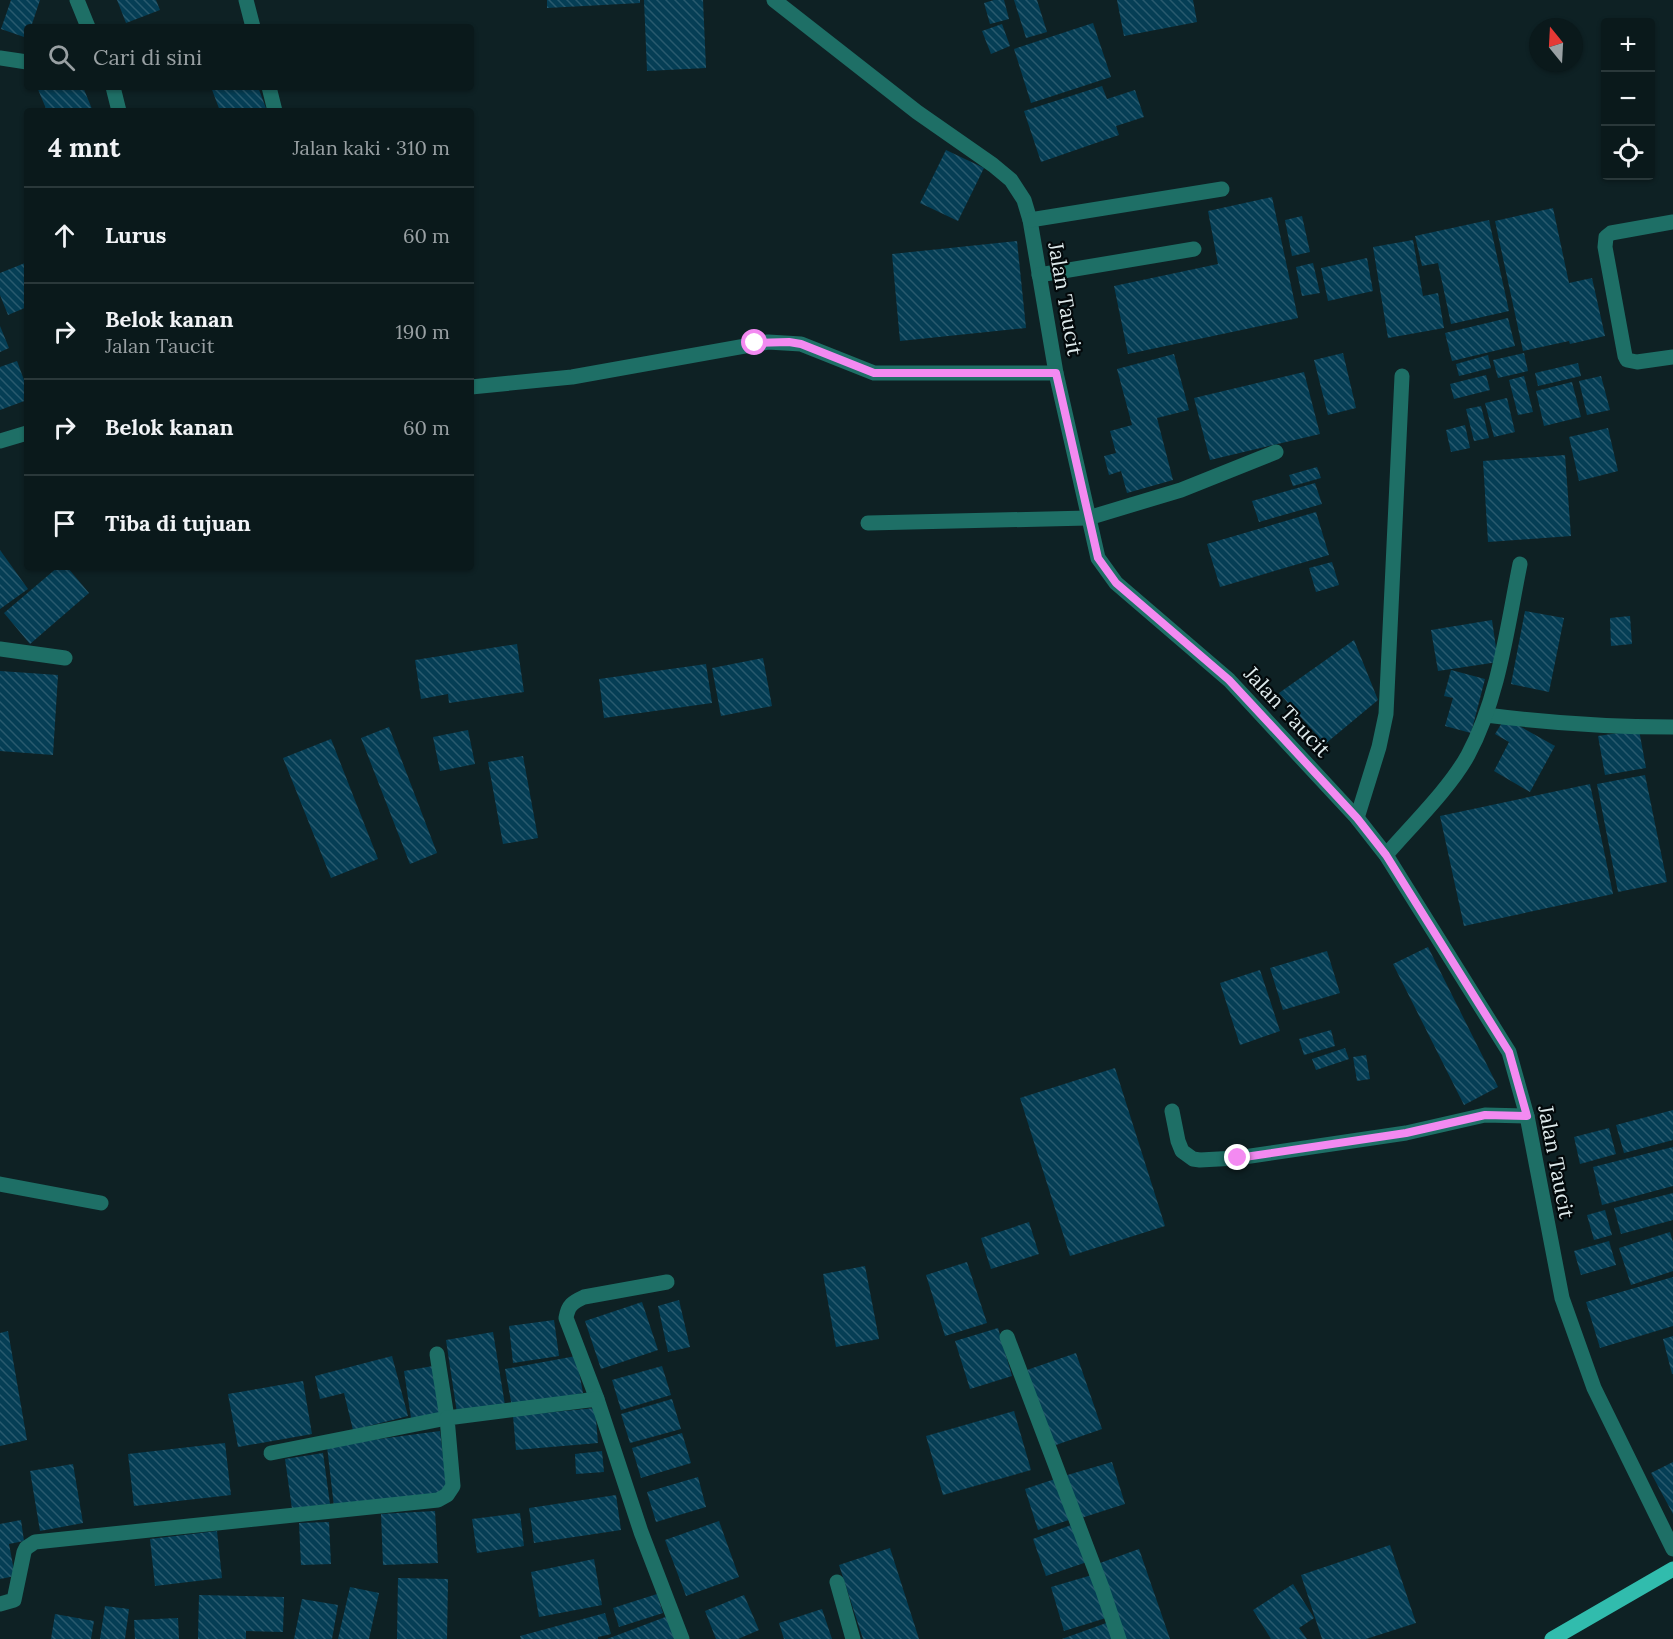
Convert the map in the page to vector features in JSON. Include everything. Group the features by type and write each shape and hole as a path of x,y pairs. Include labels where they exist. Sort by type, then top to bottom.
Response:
{"main road":[{"path":"1552,1639 1673,1569"}],"street":[{"path":"77,0 87,24"},
{"path":"246,0 252,24"},
{"name":"Jalan Taucit","path":"774,0 882,86 993,165 1011,180 1024,200 1030,220 1056,373 1098,558 1116,583 1229,680 1357,818 1386,855 1509,1052 1527,1116 1562,1298 1594,1388 1673,1549"},
{"path":"0,58 24,62"},
{"path":"114,90 118,108"},
{"path":"269,90 274,108"},
{"path":"1030,220 1222,189"},
{"path":"1673,222 1611,233 1606,237 1605,247 1627,360 1637,362 1673,357"},
{"path":"1039,275 1194,249"},
{"path":"474,387 572,376 768,342 801,344 874,373 1056,373"},
{"path":"1357,818 1379,747 1386,714 1402,376"},
{"path":"0,441 24,434"},
{"path":"868,523 1088,518 1182,490 1276,452"},
{"path":"1386,855 1456,772 1467,756 1486,715 1520,564"},
{"path":"0,649 65,658"},
{"path":"1486,715 1613,727 1673,727"},
{"path":"1172,1111 1182,1151 1193,1159 1200,1160 1238,1158 1406,1133 1485,1115 1527,1116"},
{"path":"0,1184 101,1203"},
{"path":"667,1282 584,1297 573,1301 566,1317 597,1399 641,1532 682,1639"},
{"path":"1007,1336 1119,1639"},
{"path":"0,1604 14,1600 24,1552 35,1542 438,1500 447,1495 453,1486 447,1418 437,1354"},
{"path":"271,1453 447,1418 597,1399"},
{"path":"837,1582 853,1639"}],"building":[{"path":"11,0 40,0 32,24 24,24 24,37 1,29"},
{"path":"117,0 156,0 160,10 126,23"},
{"path":"547,0 640,0 640,3 547,8"},
{"path":"644,0 703,0 706,68 647,71"},
{"path":"1004,0 1009,19 990,24 984,3"},
{"path":"1014,0 1037,0 1047,32 1026,38"},
{"path":"1117,0 1193,0 1197,22 1124,36"},
{"path":"1093,23 1111,77 1031,103 1014,49"},
{"path":"1002,24 1010,46 991,54 982,31"},
{"path":"1102,86 1107,99 1135,90 1144,117 1116,126 1119,135 1041,162 1024,111"},
{"path":"38,90 84,90 92,108 46,108"},
{"path":"212,90 259,90 266,108 219,108"},
{"path":"946,150 984,168 958,221 920,203"},
{"path":"1272,197 1298,318 1128,354 1114,286 1218,264 1208,211"},
{"path":"1553,208 1569,283 1592,278 1605,336 1523,351 1495,221"},
{"path":"1302,216 1310,252 1292,256 1285,220"},
{"path":"1489,220 1509,311 1451,324 1438,263 1422,266 1415,236"},
{"path":"1413,240 1423,296 1438,293 1444,328 1388,338 1373,247"},
{"path":"1017,241 1026,328 900,341 892,254"},
{"path":"1367,258 1373,291 1328,301 1321,268"},
{"path":"24,263 24,308 8,315 0,295 0,273"},
{"path":"1313,263 1320,293 1302,296 1296,267"},
{"path":"1508,318 1515,346 1452,361 1445,333"},
{"path":"0,326 9,348 0,352"},
{"path":"1343,353 1356,408 1328,415 1314,360"},
{"path":"1524,353 1528,371 1498,378 1493,360"},
{"path":"1174,354 1189,410 1157,418 1173,480 1127,493 1121,471 1109,475 1104,456 1116,453 1110,431 1132,425 1117,369"},
{"path":"1488,355 1491,368 1459,376 1456,364"},
{"path":"17,361 24,380 24,401 0,410 0,367"},
{"path":"1578,363 1581,376 1538,386 1535,373"},
{"path":"1304,372 1320,434 1210,460 1194,398"},
{"path":"1486,375 1490,390 1454,399 1450,384"},
{"path":"1524,376 1533,412 1518,415 1509,380"},
{"path":"1601,376 1610,410 1587,415 1579,381"},
{"path":"1572,382 1581,417 1544,426 1536,391"},
{"path":"1507,398 1515,432 1494,437 1485,403"},
{"path":"1481,406 1489,438 1474,441 1466,409"},
{"path":"1465,425 1470,448 1451,452 1446,430"},
{"path":"1608,428 1618,471 1579,481 1569,437"},
{"path":"1565,455 1571,536 1488,542 1483,461"},
{"path":"1317,467 1321,478 1293,486 1289,475"},
{"path":"1315,483 1322,504 1259,522 1252,501"},
{"path":"1316,512 1329,555 1220,587 1207,544"},
{"path":"0,550 28,589 0,609"},
{"path":"1332,562 1339,585 1316,592 1309,568"},
{"path":"54,570 70,570 89,593 30,644 4,613"},
{"path":"1525,611 1564,618 1549,692 1511,684"},
{"path":"1630,616 1632,644 1611,646 1610,618"},
{"path":"1492,620 1498,662 1438,671 1431,630"},
{"path":"1354,640 1378,700 1325,744 1279,693"},
{"path":"517,644 524,692 449,703 448,694 421,699 415,660"},
{"path":"763,658 772,706 721,716 712,668"},
{"path":"706,664 712,703 604,718 599,679"},
{"path":"1451,670 1485,679 1471,733 1445,726 1453,698 1444,696"},
{"path":"0,671 58,675 53,755 0,751"},
{"path":"1505,718 1555,746 1530,792 1494,771 1509,742 1495,734"},
{"path":"389,727 437,853 410,864 361,738"},
{"path":"468,730 475,764 440,771 433,737"},
{"path":"1639,730 1646,768 1605,775 1598,736"},
{"path":"331,739 378,859 331,878 283,758"},
{"path":"523,756 538,838 503,844 488,762"},
{"path":"1645,775 1667,882 1618,892 1597,784"},
{"path":"1590,784 1613,894 1464,926 1440,816"},
{"path":"1428,947 1498,1087 1464,1105 1393,964"},
{"path":"1327,951 1340,993 1283,1010 1270,968"},
{"path":"1260,970 1280,1031 1240,1045 1220,983"},
{"path":"1331,1030 1335,1046 1304,1055 1299,1039"},
{"path":"1345,1048 1349,1059 1316,1070 1312,1059"},
{"path":"1366,1055 1370,1079 1357,1081 1353,1057"},
{"path":"1115,1068 1165,1226 1070,1256 1020,1098"},
{"path":"1673,1110 1673,1140 1624,1153 1616,1125"},
{"path":"1609,1128 1616,1154 1580,1164 1574,1137"},
{"path":"1673,1147 1673,1186 1602,1205 1593,1167"},
{"path":"1673,1193 1673,1220 1621,1234 1614,1208"},
{"path":"1605,1210 1612,1235 1594,1240 1587,1215"},
{"path":"1029,1222 1039,1254 991,1269 981,1238"},
{"path":"1670,1232 1673,1242 1673,1271 1631,1285 1619,1248"},
{"path":"1609,1241 1616,1265 1581,1275 1574,1251"},
{"path":"967,1262 987,1323 945,1336 926,1275"},
{"path":"865,1266 879,1339 836,1347 823,1274"},
{"path":"1673,1277 1673,1326 1600,1348 1586,1302"},
{"path":"679,1300 690,1347 668,1352 658,1306"},
{"path":"642,1302 658,1350 601,1369 585,1321"},
{"path":"554,1320 559,1356 513,1363 509,1326"},
{"path":"998,1328 1012,1376 970,1389 955,1341"},
{"path":"8,1331 27,1440 0,1446 0,1333"},
{"path":"493,1332 505,1405 457,1413 446,1340"},
{"path":"1673,1336 1673,1374 1672,1374 1663,1339"},
{"path":"1076,1353 1102,1429 1053,1446 1027,1370"},
{"path":"392,1356 408,1416 353,1430 344,1393 320,1399 315,1376"},
{"path":"576,1356 583,1393 512,1407 505,1369"},
{"path":"433,1366 440,1413 411,1418 404,1371"},
{"path":"662,1366 671,1395 621,1410 612,1380"},
{"path":"303,1381 312,1434 238,1447 228,1394"},
{"path":"672,1399 681,1429 630,1443 621,1414"},
{"path":"595,1408 598,1443 516,1450 513,1416"},
{"path":"1014,1411 1031,1470 943,1495 926,1436"},
{"path":"440,1431 448,1492 334,1507 327,1446"},
{"path":"682,1433 691,1463 641,1478 632,1448"},
{"path":"225,1443 231,1495 134,1506 128,1454"},
{"path":"602,1451 604,1472 576,1474 575,1454"},
{"path":"323,1453 330,1504 292,1509 285,1459"},
{"path":"1112,1462 1125,1504 1078,1519 1064,1476"},
{"path":"1673,1462 1673,1514 1651,1473"},
{"path":"73,1464 83,1523 40,1531 30,1471"},
{"path":"698,1477 706,1507 656,1522 647,1492"},
{"path":"1055,1479 1069,1520 1038,1530 1025,1489"},
{"path":"616,1495 621,1530 534,1543 529,1508"},
{"path":"435,1511 438,1563 383,1565 381,1514"},
{"path":"520,1513 524,1546 477,1553 472,1519"},
{"path":"21,1520 24,1541 9,1544 15,1576 0,1579 0,1524"},
{"path":"719,1521 739,1577 686,1596 665,1540"},
{"path":"329,1522 331,1564 301,1565 299,1523"},
{"path":"1074,1524 1087,1562 1046,1576 1033,1539"},
{"path":"217,1531 222,1578 155,1586 150,1539"},
{"path":"1390,1545 1416,1623 1366,1639 1322,1639 1301,1575"},
{"path":"890,1548 919,1639 863,1639 839,1565"},
{"path":"1139,1549 1170,1639 1126,1639 1100,1563"},
{"path":"594,1559 602,1605 539,1617 531,1572"},
{"path":"1092,1575 1106,1618 1064,1631 1051,1587"},
{"path":"398,1578 448,1579 447,1639 397,1639"},
{"path":"1293,1584 1314,1618 1299,1628 1307,1639 1271,1639 1253,1610"},
{"path":"350,1587 379,1593 369,1639 338,1639"},
{"path":"657,1594 663,1613 619,1627 613,1608"},
{"path":"199,1595 284,1597 283,1632 246,1631 246,1639 198,1639"},
{"path":"744,1595 759,1630 738,1639 716,1639 705,1611"},
{"path":"302,1599 338,1605 332,1639 294,1639"},
{"path":"105,1606 129,1609 125,1639 100,1639"},
{"path":"822,1609 832,1639 784,1639 779,1623"},
{"path":"605,1613 611,1634 598,1637 598,1639 521,1639 520,1636"},
{"path":"55,1614 94,1621 91,1639 51,1639"},
{"path":"668,1616 677,1639 607,1639"},
{"path":"178,1618 179,1639 135,1639 134,1620"},
{"path":"1109,1622 1115,1639 1062,1639"}],"route":[{"path":"755,343 801,344 874,373 1056,373 1098,558 1106,571 1136,601 1229,680 1357,818 1386,855 1509,1052 1527,1116 1485,1115 1406,1133 1238,1158"}]}
